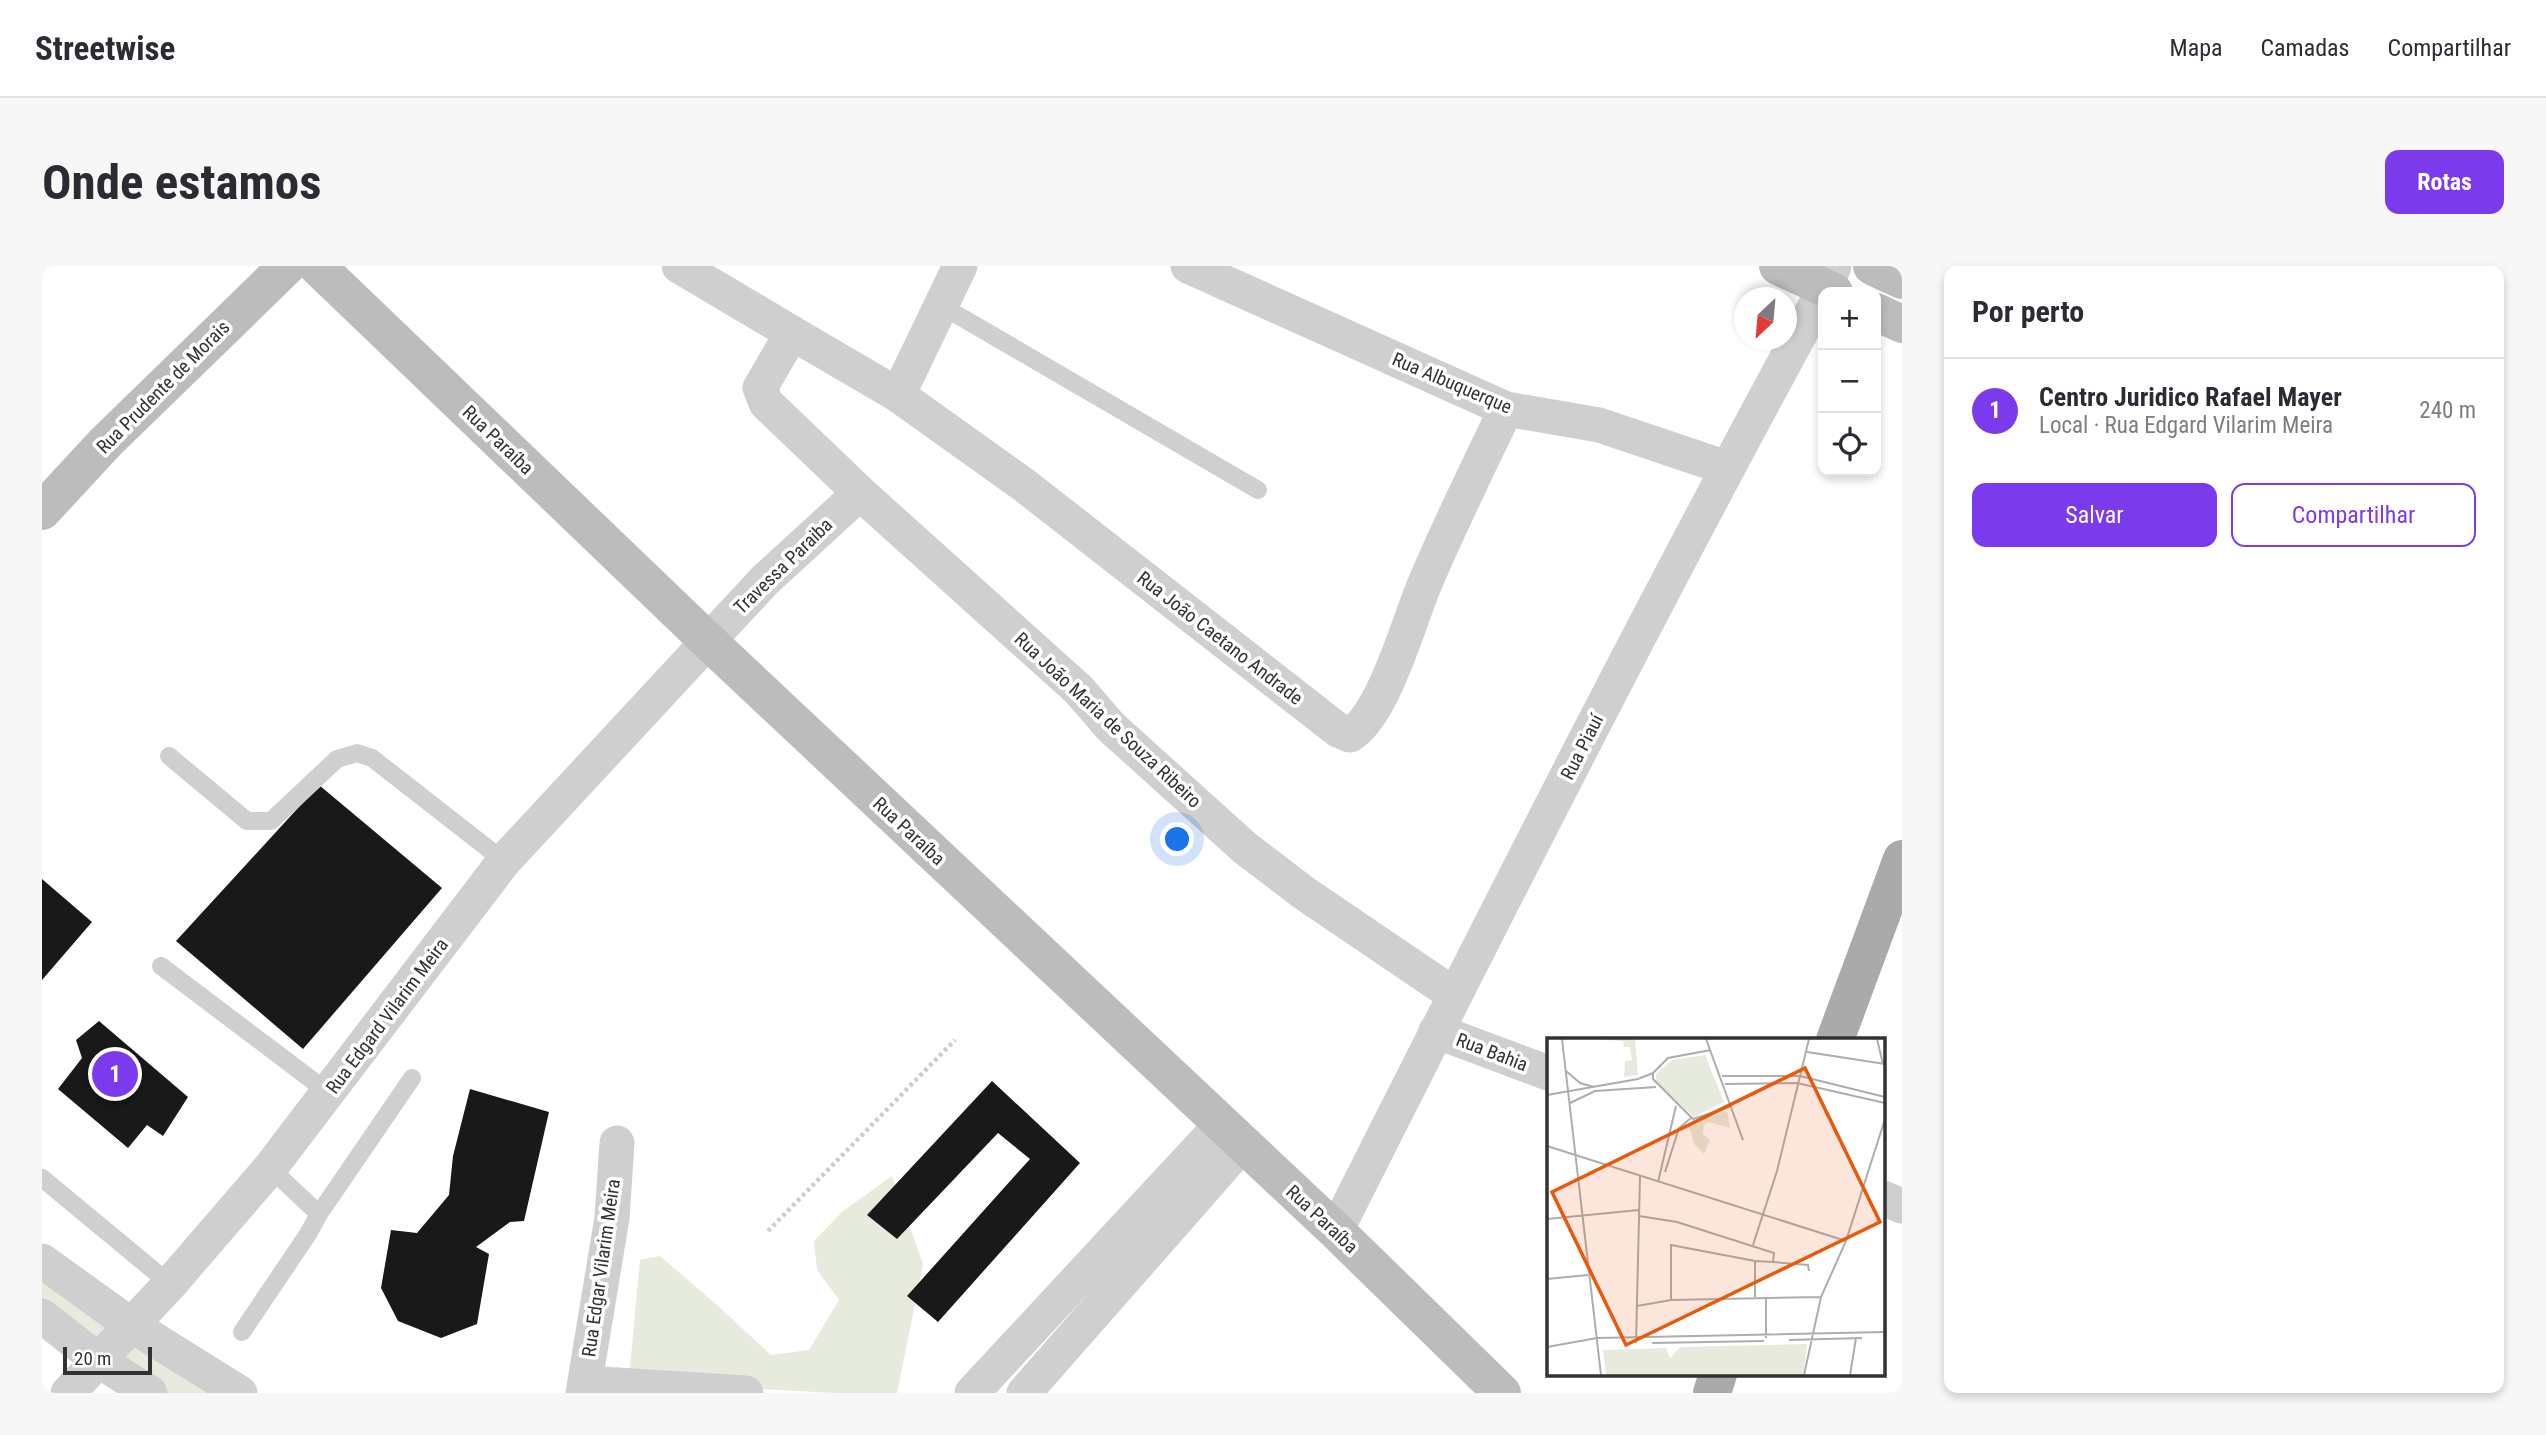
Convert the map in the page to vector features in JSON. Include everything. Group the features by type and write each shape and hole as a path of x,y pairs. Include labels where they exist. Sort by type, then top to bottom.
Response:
{"main road":[{"path":"1836,1038 1902,859"},
{"path":"1712,1393 1717,1376"}],"street":[{"name":"Rua Prudente de Morais","path":"42,511 106,442 286,266"},
{"name":"Rua Paraíba","path":"317,266 708,641 1336,1231 1502,1393"},
{"name":"Rua João Caetano Andrade","path":"679,266 898,395 1024,485 1338,730 1350,735 1367,720 1391,671 1423,588 1506,409"},
{"path":"898,395 960,266"},
{"name":"Rua Albuquerque","path":"1188,266 1506,409 1599,425 1727,468"},
{"path":"1778,266 1831,282"},
{"path":"1872,266 1902,280"},
{"name":"Rua Piauí","path":"1336,1231 1453,994 1727,468 1831,282"},
{"path":"1881,314 1902,324"},
{"name":"Rua João Maria de Souza Ribeiro","path":"792,333 761,388 766,403 860,493 1079,690 1111,727 1245,848 1304,893 1453,994"},
{"name":"Travessa Paraiba","path":"708,641 765,580 860,493"},
{"name":"Rua Edgard Vilarim Meira","path":"68,1393 170,1284 270,1168 503,861 708,641"},
{"name":"Rua Bahia","path":"1436,1031 1547,1072"},
{"path":"972,1393 1232,1135"},
{"path":"1024,1393 1232,1135"},
{"name":"Rua Edgar Vilarim Meira","path":"584,1388 612,1218 617,1143"},
{"path":"1884,1198 1902,1206"},
{"path":"42,1261 131,1325 240,1393"},
{"path":"42,1316 98,1360 150,1393"},
{"path":"584,1388 746,1393"}],"lane":[{"path":"942,306 1258,490"},
{"path":"169,756 247,821 271,821 337,759 357,753 372,758 503,861"},
{"path":"161,966 329,1093"},
{"path":"242,1332 412,1078"},
{"path":"270,1168 319,1214"},
{"path":"42,1178 170,1284"}],"path":[{"path":"768,1231 955,1040"}],"shaded area":[{"path":"892,1176 923,1264 897,1393 834,1393 651,1383 634,1379 630,1367 640,1260 660,1256 771,1355 809,1350 839,1300 817,1270 814,1241 843,1211"},
{"path":"42,1271 118,1329 100,1345 42,1299"},
{"path":"131,1335 228,1393 165,1393 108,1356"}],"building":[{"path":"319,785 442,888 303,1049 176,941"},
{"path":"42,879 92,922 42,980"},
{"path":"99,1021 188,1097 163,1136 147,1125 128,1148 58,1089 82,1058 76,1040"},
{"path":"992,1081 1080,1163 938,1322 907,1296 1030,1159 998,1133 897,1239 867,1215"},
{"path":"470,1089 549,1112 524,1221 510,1222 476,1247 489,1254 477,1324 441,1338 398,1321 381,1288 391,1230 417,1233 449,1195 453,1156"}],"place":[{"name":"Centro Juridico Rafael Mayer","path":"115,1074"}]}
